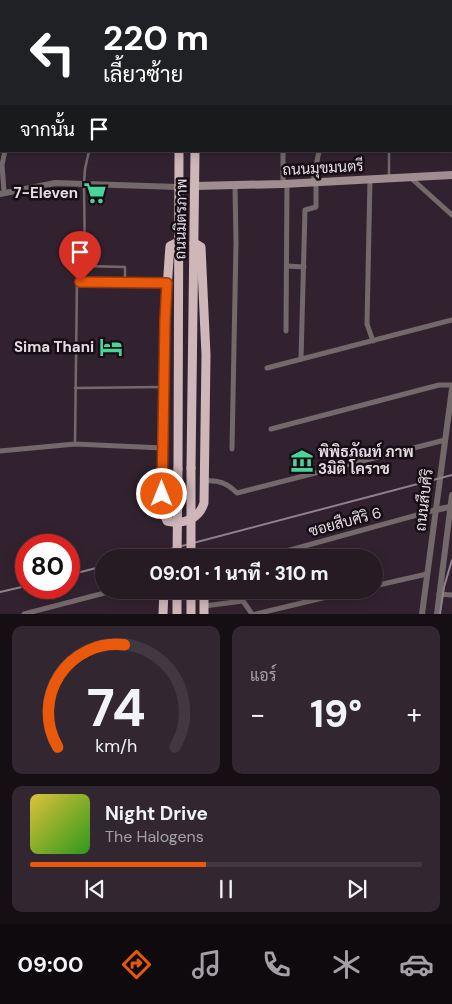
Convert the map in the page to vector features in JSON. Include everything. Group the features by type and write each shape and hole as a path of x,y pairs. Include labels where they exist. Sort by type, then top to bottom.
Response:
{"highway":[{"name":"ถนนมิตรภาพ","path":"177,549 179,152"},
{"name":"ถนนมิตรภาพ","path":"191,549 195,152"},
{"path":"178,242 170,246 164,386 162,510 167,521 173,522 187,521 196,517 201,512 204,503 206,355 201,246 194,243"},
{"path":"164,614 165,599"},
{"path":"177,599 177,614"},
{"path":"191,599 191,614"}],"main road":[{"name":"ถนนมุขมนตรี","path":"195,186 452,175"}],"street":[{"path":"5,152 2,165 2,193 55,183 178,187"},
{"path":"284,152 287,266 286,331"},
{"path":"301,359 305,210 316,207 314,182 319,152"},
{"path":"410,178 452,215"},
{"path":"370,179 367,324 373,341"},
{"path":"232,449 236,243 235,185"},
{"path":"287,266 304,267"},
{"path":"268,368 452,320"},
{"path":"271,429 440,385 452,387"},
{"name":"ถนนสืบศิริ","path":"422,614 452,387"},
{"path":"205,481 216,481 229,485 236,493 445,440"},
{"path":"0,451 75,444 163,448"},
{"name":"ถนนสืบศิริ","path":"437,614 452,495"},
{"path":"436,510 451,507"},
{"name":"ซอยสืบศิริ 6","path":"294,549 436,510"},
{"path":"383,584 428,574"},
{"path":"439,594 452,595"},
{"path":"24,614 95,595"},
{"path":"256,614 318,599"},
{"path":"204,610 243,601 252,614"}],"lane":[{"path":"85,266 84,183 89,152"},
{"path":"389,152 389,178"},
{"path":"75,444 77,279 80,268 85,266 125,266 125,282"},
{"path":"77,279 80,282 167,283"},
{"path":"75,388 164,386"}],"railway":[{"path":"170,549 452,475"},
{"path":"440,614 444,587 452,560"},
{"path":"80,572 95,568"},
{"path":"0,592 15,589"}],"place":[{"name":"7-Eleven","path":"95,193"},
{"name":"Sima Thani","path":"111,347"},
{"name":"พิพิธภัณท์ ภาพ 3มิติ โคราช","path":"302,461"}],"route":[{"path":"80,282 167,283 162,494"}]}
